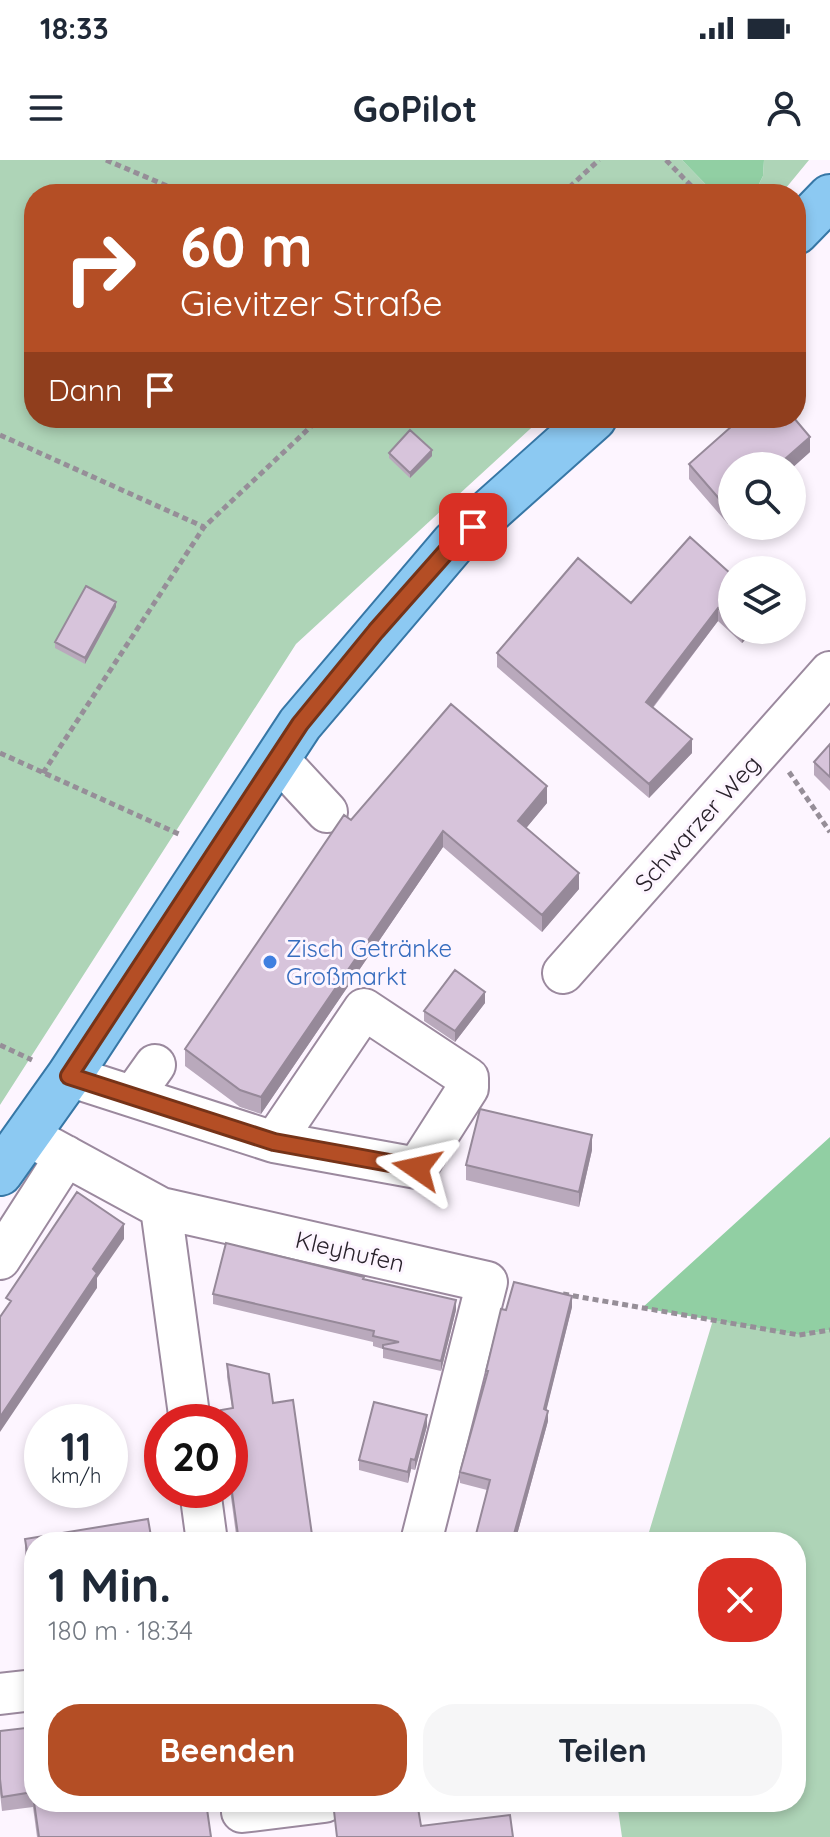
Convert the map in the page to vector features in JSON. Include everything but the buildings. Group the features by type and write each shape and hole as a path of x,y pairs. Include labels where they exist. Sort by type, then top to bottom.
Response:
{"main road":[{"path":"806,222 830,197"},
{"path":"0,1173 69,1076 310,713 453,544 583,428"}],"street":[{"name":"Schwarzer Weg","path":"563,973 830,672"},
{"path":"278,759 327,812"},
{"path":"69,1076 144,1081 274,1142 417,1168 468,1088 468,1078 364,1009 274,1142"},
{"path":"27,1135 161,1208 188,1404"},
{"path":"0,1259 66,1156"},
{"name":"Kleyhufen","path":"161,1208 487,1282 424,1532"},
{"path":"202,1508 206,1532"},
{"path":"0,1694 24,1691"},
{"path":"243,1817 270,1812"}],"path":[{"path":"106,160 162,184"},
{"path":"573,184 599,160"},
{"path":"666,160 689,184"},
{"path":"43,773 204,527 309,428"},
{"path":"0,435 204,527"},
{"path":"769,741 830,832"},
{"path":"0,753 218,852"},
{"path":"549,1292 799,1335 830,1330"}],"green space":[{"path":"0,160 682,160 705,184 24,184 24,428 531,428 296,644 0,1105"},
{"path":"682,160 764,160 759,184 705,184"},
{"path":"764,160 809,160 789,184 759,184"},
{"path":"830,1137 830,1330 799,1335 642,1308"},
{"path":"713,1320 799,1335 830,1330 830,1837 622,1837 618,1812 806,1812 806,1532 649,1532"}],"place":[{"name":"Zisch Getränke Großmarkt","path":"270,962"}],"route":[{"path":"417,1168 274,1142 69,1076 300,724 376,631 453,544 473,527"}]}
